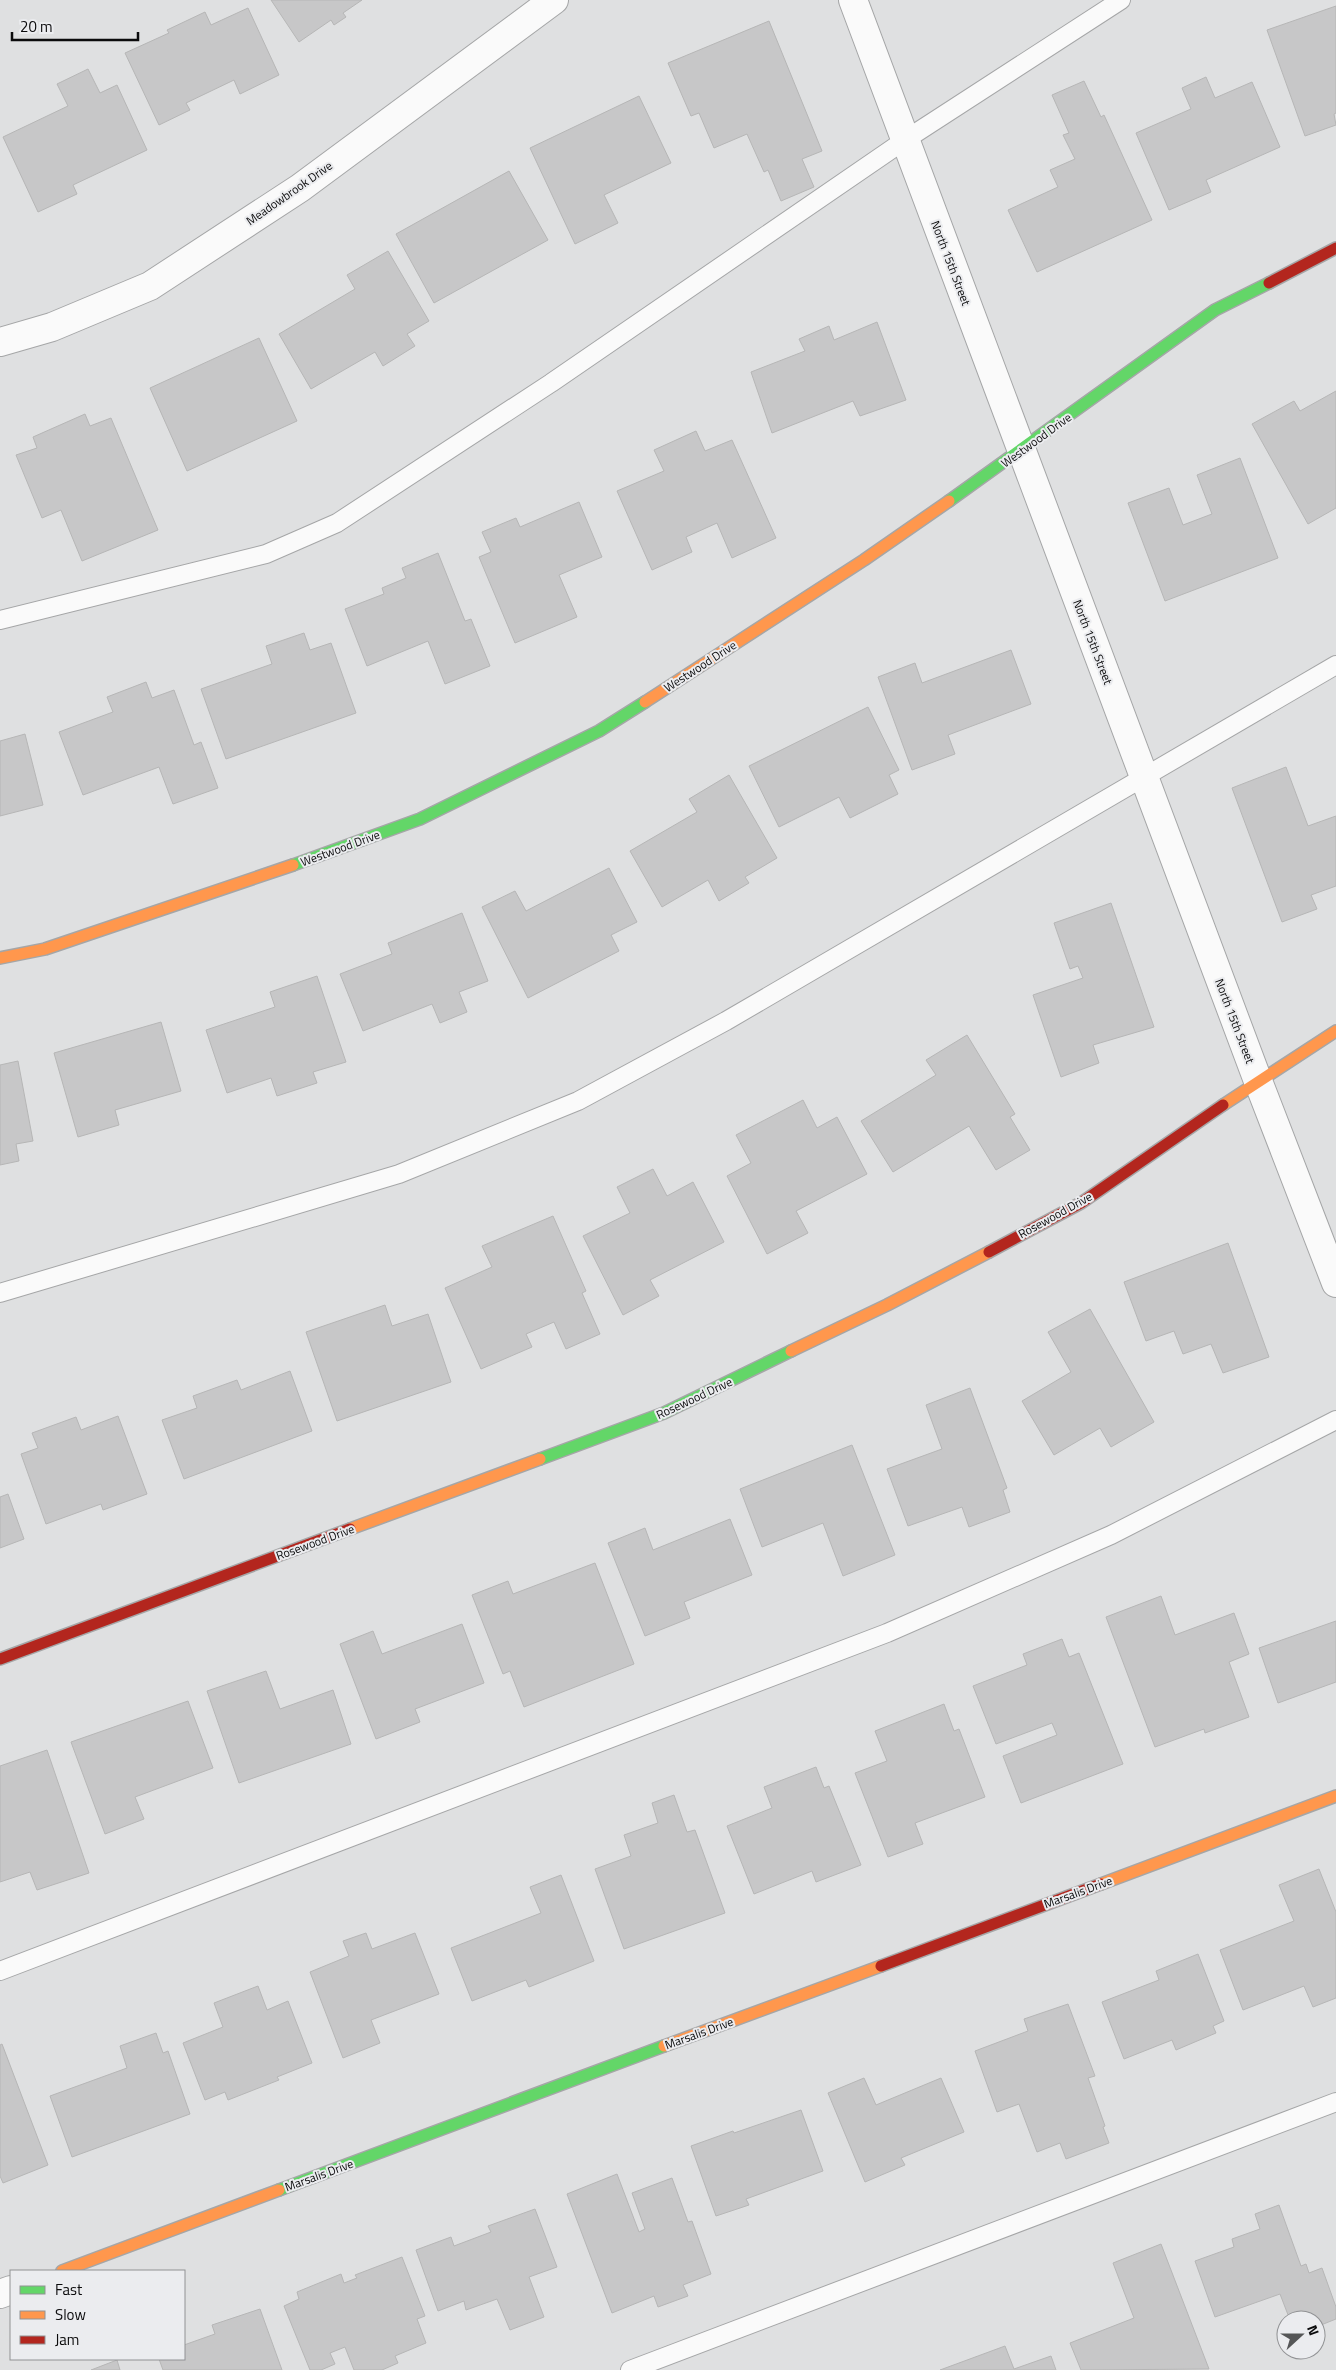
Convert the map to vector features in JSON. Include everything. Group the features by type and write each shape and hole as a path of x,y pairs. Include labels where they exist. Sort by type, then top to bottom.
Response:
{"street":[{"name":"Meadowbrook Drive","path":"0,342 52,327 150,286 300,188 554,0"},
{"name":"North 15th Street","path":"852,0 1258,1081 1336,1283"},
{"name":"Westwood Drive","path":"0,958 45,949 219,892 420,819 599,731 864,560 1022,451 1215,310 1336,248"},
{"name":"Rosewood Drive","path":"0,1659 664,1413 887,1305 1081,1203 1258,1081 1336,1031"},
{"name":"Marsalis Drive","path":"65,2270 1336,1796"}],"lane":[{"path":"0,620 266,554 337,523 551,382 905,140 1121,0"},
{"path":"0,1293 399,1174 578,1101 726,1021 1336,665"},
{"path":"0,1971 887,1633 1111,1535 1336,1420"},
{"path":"630,2370 1336,2102"}],"building":[{"path":"271,0 362,0 343,13 346,17 334,25 331,20 299,42"},
{"path":"1336,6 1336,113 1334,114 1336,125 1305,136 1267,30"},
{"path":"248,8 279,75 240,94 234,80 186,103 190,110 159,125 125,53 169,33 167,30 205,12 211,25"},
{"path":"769,21 822,151 802,159 814,187 781,201 768,170 764,172 747,134 714,148 699,113 691,116 668,63"},
{"path":"88,69 100,93 117,85 147,150 73,185 77,194 38,212 3,137 68,106 57,84"},
{"path":"1206,77 1215,98 1252,82 1280,147 1206,180 1211,192 1169,210 1136,133 1191,109 1182,88"},
{"path":"1084,81 1101,117 1104,115 1152,220 1037,272 1008,210 1058,187 1050,170 1075,159 1063,135 1069,133 1052,95"},
{"path":"639,96 671,163 604,195 618,223 575,244 530,148"},
{"path":"509,171 548,240 434,303 396,234"},
{"path":"388,251 429,321 407,334 415,346 383,366 375,352 311,389 279,334 355,289 347,275"},
{"path":"877,322 906,400 860,416 853,401 772,433 751,372 805,351 799,339 829,326 834,340"},
{"path":"259,338 297,421 187,471 150,388"},
{"path":"1336,391 1336,508 1308,524 1252,424 1294,401 1300,411"},
{"path":"85,414 90,426 111,418 158,530 82,561 61,510 42,518 16,455 37,448 33,437"},
{"path":"696,431 705,451 732,440 776,538 732,558 717,523 686,537 692,552 652,570 617,491 664,471 654,450"},
{"path":"1240,458 1278,558 1165,601 1128,503 1169,488 1183,525 1212,514 1197,475"},
{"path":"579,502 602,557 559,575 577,617 515,643 479,557 491,552 482,532 516,518 520,527"},
{"path":"438,553 465,621 471,619 490,666 445,684 428,641 367,666 345,609 384,594 382,588 406,578 402,568"},
{"path":"304,633 310,650 331,643 356,713 226,759 201,689 272,664 266,646"},
{"path":"1011,650 1031,704 948,735 955,754 912,770 878,677 915,663 922,683"},
{"path":"146,682 152,698 174,690 194,745 201,742 218,788 173,804 159,767 83,795 59,732 113,712 107,697"},
{"path":"868,707 899,770 889,775 898,794 850,818 839,797 779,827 749,766"},
{"path":"25,734 43,805 0,816 0,741"},
{"path":"1286,767 1308,826 1336,816 1336,886 1311,895 1317,909 1282,922 1232,788"},
{"path":"729,775 777,858 745,877 749,883 719,901 708,880 662,907 630,851 697,812 689,799"},
{"path":"609,868 637,922 611,935 619,951 528,998 482,907 515,891 526,911"},
{"path":"1111,903 1154,1027 1093,1045 1099,1063 1061,1077 1033,995 1083,978 1078,966 1070,969 1054,923"},
{"path":"462,913 488,981 459,992 467,1012 440,1023 432,1004 363,1031 340,974 392,954 388,943"},
{"path":"317,976 346,1062 313,1072 317,1083 277,1096 271,1078 227,1093 206,1030 275,1007 270,992"},
{"path":"161,1022 181,1091 115,1110 119,1125 78,1137 54,1053"},
{"path":"967,1035 1015,1114 1010,1117 1030,1150 996,1170 969,1126 893,1172 861,1121 936,1075 926,1060"},
{"path":"18,1061 33,1141 16,1144 19,1161 0,1165 0,1065"},
{"path":"803,1100 817,1128 837,1117 867,1174 796,1211 808,1233 767,1254 727,1176 751,1163 736,1135"},
{"path":"653,1169 667,1196 693,1182 724,1242 650,1280 659,1296 623,1315 583,1236 630,1213 617,1187"},
{"path":"553,1216 586,1291 582,1293 600,1334 566,1349 554,1322 526,1334 532,1347 481,1369 445,1288 492,1267 482,1246"},
{"path":"1228,1243 1269,1357 1223,1373 1211,1344 1183,1354 1174,1331 1146,1341 1124,1282"},
{"path":"385,1305 392,1326 428,1314 451,1382 337,1421 306,1332"},
{"path":"1090,1309 1154,1422 1111,1447 1100,1428 1054,1455 1022,1401 1071,1372 1048,1332"},
{"path":"290,1371 312,1431 184,1479 162,1420 197,1408 193,1396 237,1380 241,1390"},
{"path":"970,1388 1007,1488 1003,1490 1010,1512 969,1527 962,1507 908,1526 887,1469 942,1449 926,1405"},
{"path":"118,1416 147,1494 103,1510 101,1504 46,1524 21,1454 38,1448 32,1433 76,1417 81,1430"},
{"path":"852,1445 895,1555 843,1576 823,1523 762,1547 740,1489"},
{"path":"8,1494 24,1539 0,1548 0,1497"},
{"path":"730,1519 752,1575 684,1602 690,1618 645,1636 608,1543 645,1528 653,1550"},
{"path":"595,1563 634,1664 524,1707 510,1671 503,1674 472,1595 508,1581 513,1594"},
{"path":"1161,1596 1175,1635 1234,1613 1249,1654 1229,1662 1249,1717 1205,1733 1204,1729 1155,1747 1106,1617"},
{"path":"1336,1621 1336,1682 1278,1703 1259,1648"},
{"path":"462,1624 484,1683 415,1709 420,1722 376,1739 340,1644 373,1631 382,1654"},
{"path":"1062,1639 1069,1657 1079,1653 1123,1764 1021,1803 1003,1756 1057,1735 1052,1723 996,1744 973,1686 1027,1665 1023,1654"},
{"path":"266,1671 280,1709 333,1690 351,1744 239,1783 207,1691"},
{"path":"188,1701 213,1768 135,1797 144,1819 105,1834 71,1742"},
{"path":"944,1704 954,1731 959,1729 985,1797 915,1823 923,1844 888,1857 855,1773 887,1761 875,1731"},
{"path":"47,1750 89,1873 37,1890 30,1872 0,1882 0,1766"},
{"path":"816,1767 824,1788 829,1786 861,1865 816,1882 812,1871 754,1894 727,1826 772,1808 764,1787"},
{"path":"674,1795 687,1832 695,1830 725,1913 624,1949 595,1869 631,1856 624,1835 658,1823 652,1803"},
{"path":"1319,1869 1336,1912 1336,1998 1313,2007 1304,1986 1243,2010 1220,1950 1294,1921 1279,1885"},
{"path":"561,1875 594,1961 529,1987 526,1980 472,2001 451,1948 541,1913 530,1887"},
{"path":"366,1933 372,1949 415,1933 439,1994 371,2020 380,2043 343,2058 310,1972 349,1956 343,1941"},
{"path":"1198,1954 1224,2021 1213,2026 1216,2033 1176,2050 1172,2040 1124,2059 1102,2002 1159,1980 1156,1971"},
{"path":"258,1986 267,2010 288,2001 312,2063 277,2077 279,2080 228,2100 225,2092 205,2100 183,2043 223,2027 214,2003"},
{"path":"1068,2004 1095,2076 1088,2078 1109,2143 1066,2159 1060,2143 1037,2152 1019,2104 997,2112 975,2051 1028,2031 1024,2019"},
{"path":"156,2033 163,2053 168,2051 190,2114 72,2157 50,2096 127,2068 120,2046"},
{"path":"2,2044 48,2165 3,2183 0,2176 0,2045"},
{"path":"864,2078 876,2105 941,2078 964,2132 901,2158 905,2165 865,2182 828,2093"},
{"path":"801,2110 823,2171 746,2199 749,2205 716,2216 691,2146"},
{"path":"617,2174 639,2232 645,2229 632,2193 672,2178 688,2222 692,2221 711,2274 683,2285 688,2296 658,2307 654,2296 612,2313 567,2194"},
{"path":"1279,2205 1301,2266 1306,2264 1309,2273 1322,2268 1336,2307 1336,2319 1326,2323 1326,2310 1286,2310 1280,2294 1215,2317 1195,2261 1234,2247 1232,2239 1260,2229 1255,2214"},
{"path":"535,2209 557,2267 529,2277 544,2317 510,2330 497,2299 466,2310 464,2301 438,2311 416,2250 451,2237 454,2246 491,2232 488,2226"},
{"path":"1161,2244 1209,2369 1081,2370 1070,2343 1134,2318 1113,2263"},
{"path":"402,2257 425,2316 417,2319 426,2343 395,2356 398,2363 382,2370 354,2370 345,2347 330,2353 335,2364 321,2370 310,2370 284,2306 299,2299 297,2292 341,2274 344,2283 357,2278 355,2275"},
{"path":"260,2309 282,2370 163,2370 159,2360 185,2360 185,2345 215,2334 212,2325"},
{"path":"1005,2346 1014,2369 1051,2356 1056,2370 940,2370"},
{"path":"117,2360 120,2370 91,2370"}],"traffic: fast":[{"path":"949,501 1215,310 1269,283"},
{"path":"293,865 420,819 599,731 645,702"},
{"path":"540,1459 664,1413 791,1351"},
{"path":"279,2190 664,2046"}],"traffic: slow":[{"path":"645,702 864,560 949,501"},
{"path":"0,958 45,949 293,865"},
{"path":"1223,1105 1336,1031"},
{"path":"791,1351 887,1305 989,1252"},
{"path":"350,1529 540,1459"},
{"path":"1101,1884 1336,1796"},
{"path":"664,2046 881,1966"},
{"path":"65,2270 279,2190"}],"traffic: jam":[{"path":"1269,283 1336,248"},
{"path":"989,1252 1081,1203 1223,1105"},
{"path":"0,1659 350,1529"},
{"path":"881,1966 1101,1884"}]}
